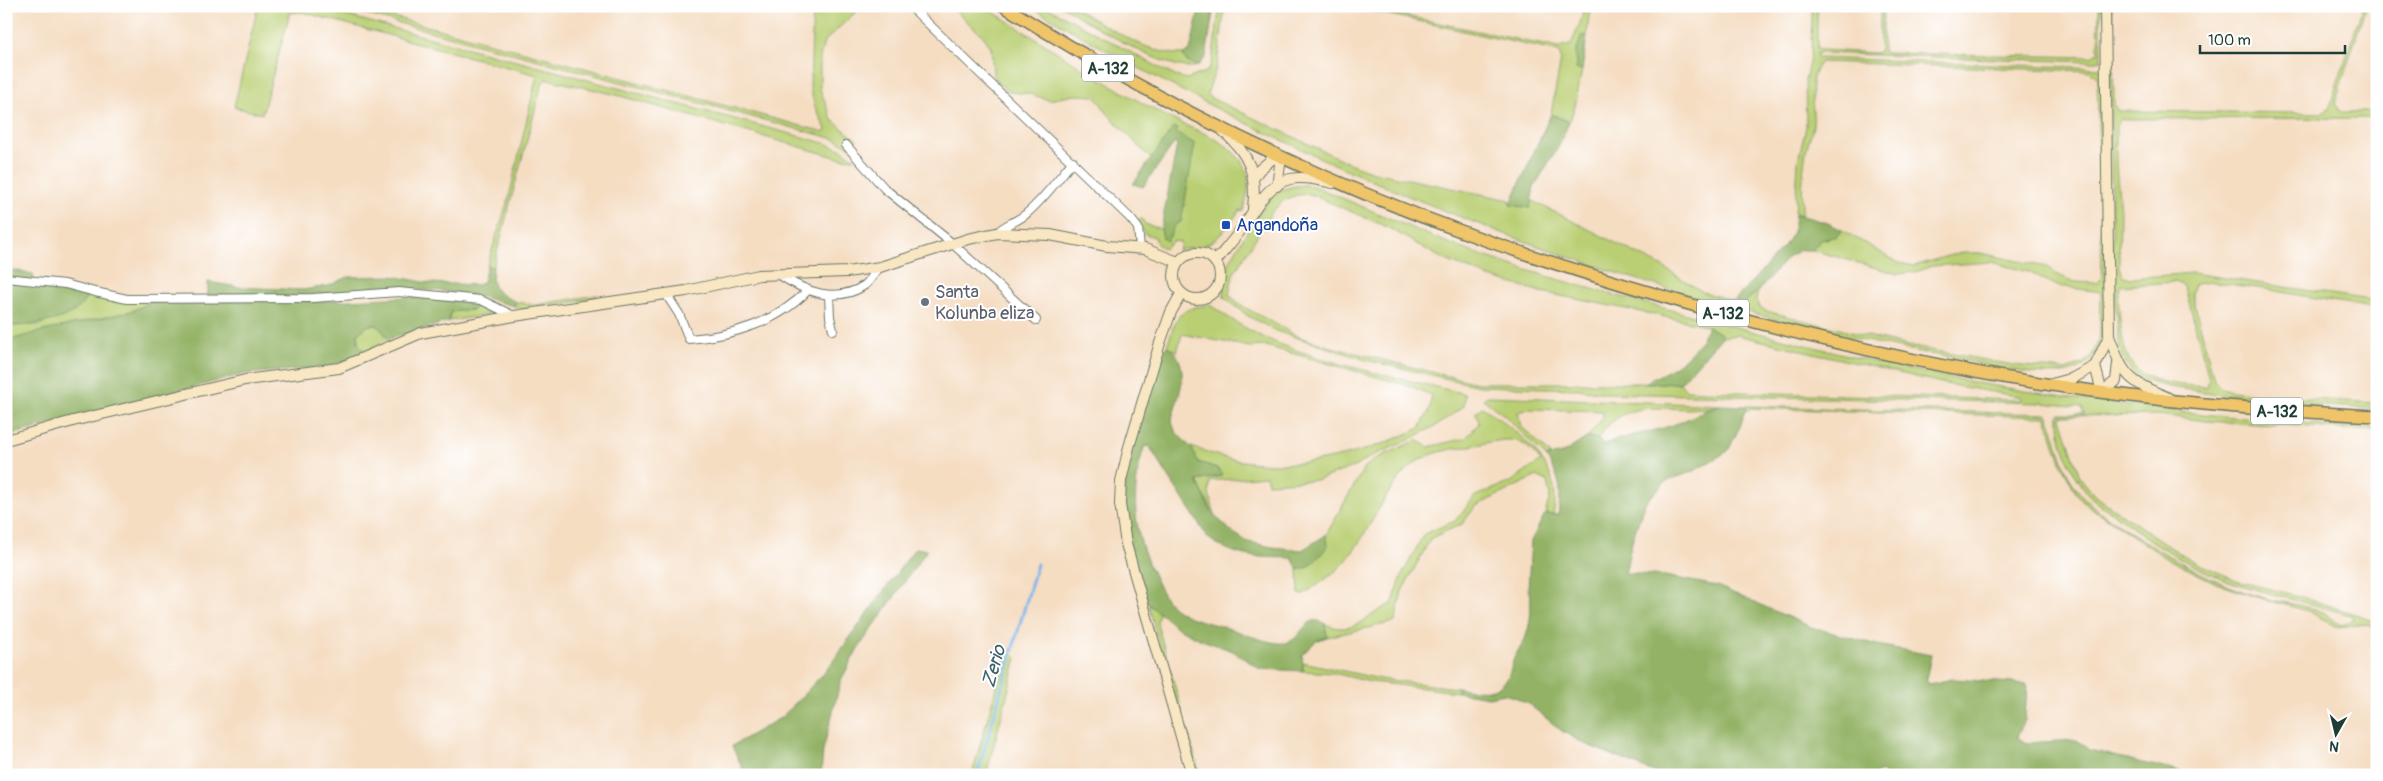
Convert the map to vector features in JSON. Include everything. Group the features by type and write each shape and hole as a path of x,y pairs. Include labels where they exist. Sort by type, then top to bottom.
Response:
{"main road":[{"name":"A-132","path":"1004,6 1099,64 1215,124 1358,190 1473,236 1668,298 1827,340 1920,361 2049,384 2178,402 2265,410 2377,416"}],"street":[{"path":"910,6 1073,161 1138,228 1140,248"},
{"path":"2105,6 2109,336 2118,363 2132,380 2147,389 2178,402"},
{"path":"1215,124 1239,145 1250,163 1253,179 1254,209"},
{"path":"846,145 885,189 953,244 1036,320"},
{"path":"1253,179 1258,170 1278,154 1280,164 1277,186"},
{"path":"997,233 1004,225 1024,216 1038,203 1073,161"},
{"path":"1215,262 1240,231 1254,209 1277,186 1289,179 1307,178 1358,190"},
{"path":"6,440 73,421 245,380 339,368 421,333 514,316 666,294 751,277 778,274 830,273 880,267 953,244 997,233 1050,235 1107,246 1140,248 1178,262"},
{"path":"1193,253 1205,255 1215,262 1219,268 1220,282 1212,294 1197,300 1181,294 1174,279 1178,262 1193,253"},
{"path":"778,274 798,287 838,296 865,284 880,267"},
{"path":"6,278 65,284 127,298 313,298 399,292 481,300 514,316"},
{"path":"666,294 679,314 689,339 729,334 766,320 796,303 808,290"},
{"path":"1181,294 1171,312 1160,343 1129,447 1121,481 1120,504 1126,544 1192,775"},
{"path":"829,295 830,317 833,330"},
{"path":"2049,384 2073,378 2095,366 2109,336"},
{"path":"2095,366 2102,392 2116,381 2118,363"}],"green space":[{"path":"258,6 310,6 821,142 841,149 855,159 839,158 613,94 547,79 542,84 493,267 487,266 509,197 537,75 302,12 290,13 262,114 234,107"},
{"path":"335,6 352,6 824,132 826,129 815,107 810,88 813,6 862,6 824,42 820,57 820,89 832,120 857,140 850,143 850,147 835,139"},
{"path":"950,6 983,6 1119,90 1225,145 1234,152 1247,173 1248,191 1243,211 1240,210 1221,234 1209,243 1178,250 1180,242 1173,241 1165,249 1157,244 1155,237 1145,234 1137,220 1142,219 1145,224 1161,229 1163,238 1170,237 1195,144 1175,133 1174,127 1151,159 1108,114 1095,96 1075,95 1049,100 1030,94 1010,92 997,82 993,73 991,47 983,36"},
{"path":"1030,6 1045,6 1175,76 1187,79 1208,71 1212,61 1220,6 1225,6 1217,66 1207,94 1211,98 1349,163 1373,172 1510,200 1510,204 1529,208 1531,200 1663,267 1703,292 1743,304 1758,291 1756,298 1759,307 1766,311 1907,346 2013,365 2065,370 2082,364 2092,355 2100,335 2101,292 2057,286 2032,273 1991,262 1932,266 1915,272 1898,274 1812,250 1821,240 1837,236 1842,230 1899,263 1914,266 1958,253 1980,253 2047,267 2056,274 2074,282 2098,283 2102,277 2097,77 2090,71 1821,62 1816,69 1812,84 1813,125 1804,168 1802,214 1795,214 1798,161 1806,127 1805,80 1811,54 1812,6 1817,6 1817,48 1821,50 1876,53 1880,50 1880,6 1883,6 1883,49 1885,53 2091,57 2098,53 2099,6 2101,6 2101,60 2092,62 1817,53 1817,58 2102,68 2105,292 2103,329 2098,348 2088,363 2073,371 2057,374 2021,372 1832,333 1712,302 1593,265 1476,223 1360,175 1247,123 1137,67"},
{"path":"1062,6 1071,6 1126,37 1155,50 1183,54 1187,62 1198,66 1185,67 1150,56 1110,35"},
{"path":"1200,6 1214,6 1206,57 1198,66 1187,62 1183,54 1190,51"},
{"path":"1349,6 1358,6 1558,48 1571,45 1581,22 1583,6 1590,6 1587,36 1582,35 1576,69 1582,70 1575,107 1569,122 1551,114 1561,59 1559,52"},
{"path":"2109,6 2112,6 2114,105 2118,111 2323,113 2329,109 2363,6 2366,6 2335,103 2340,112 2377,112 2377,118 2121,119 2116,125 2116,164 2120,212 2119,267 2123,276 2132,278 2192,273 2377,301 2377,309 2265,289 2213,282 2195,284 2192,293 2214,380 2220,387 2231,391 2264,396 2377,403 2377,409 2282,403 2169,387 2145,381 2133,373 2124,362 2120,351 2113,284","holes":["2174,282 2184,286 2209,379 2207,387 2180,385 2160,381 2145,375 2134,367 2127,355 2123,339 2118,293 2120,286"]},
{"path":"1582,35 1587,36 1582,70 1576,69 1576,52"},
{"path":"1551,114 1569,122 1558,147 1534,187 1530,208 1510,205"},
{"path":"1174,127 1178,129 1176,133 1195,144 1181,222 1175,225 1167,241 1163,238 1161,229 1177,145 1175,142 1143,187 1133,184"},
{"path":"1304,185 1314,186 1472,252 1530,271 1738,328 1838,353 2022,391 2174,411 2275,421 2377,428 2377,431 2206,421 2159,415 2062,416 2061,418 2080,477 2094,495 2173,549 2199,564 2241,582 2299,596 2377,621 2377,627 2367,624 2338,627 2308,611 2256,597 2216,583 2168,559 2087,505 2076,493 2062,465 2046,417 1751,408 1744,412 1746,406 2047,414 2066,471 2076,488 2089,503 2113,521 2182,563 2228,586 2260,597 2315,609 2325,613 2341,625 2352,620 2353,616 2263,592 2211,574 2160,546 2097,502 2089,495 2077,477 2067,457 2060,435 2059,414 2084,414 2082,407 2042,403 1605,393 1579,389 1479,386 1366,360 1276,331 1248,316 1224,297 1224,284 1230,260 1264,206 1281,190","holes":["1310,194 1389,228 1443,259 1489,277 1541,292 1701,324 1719,333 1722,337 1737,335 1946,384 2021,397 2021,400 1702,391 1687,390 1680,383 1477,383 1339,349 1299,337 1244,307 1229,295 1233,275 1272,212 1284,200 1297,195"]},
{"path":"1795,214 1828,223 1842,230 1837,236 1821,240 1812,250 1800,250 1789,256 1758,291 1743,304 1735,300 1785,245 1793,232"},
{"path":"487,266 493,267 492,275 496,289 499,293 516,302 514,306 482,297 443,291 398,289 288,296 208,295 208,282 238,287 303,290 328,286 348,277 392,276 428,283 478,285 483,282"},
{"path":"6,269 33,274 35,285 54,286 87,295 75,311 66,316 43,323 10,326 6,330"},
{"path":"87,295 126,301 153,301 132,311 6,341 6,330 10,326 38,325 85,301"},
{"path":"598,295 593,299 522,310 514,306 516,302 534,305"},
{"path":"408,297 455,300 478,304 473,309 451,312 449,321 389,339 377,325 369,325 358,333 358,344 366,352 357,358 324,367 244,374 6,436 6,341 132,311 153,301 332,301"},
{"path":"478,304 493,306 505,312 449,321 451,312 473,310"},
{"path":"1210,305 1249,330 1287,347 1362,370 1465,394 1464,406 1439,424 1407,441 1372,456 1356,466 1318,480 1268,483 1266,476 1210,481 1209,493 1216,518 1197,481 1222,476 1217,468 1198,462 1191,447 1229,459 1265,464 1311,462 1333,458 1378,446 1420,428 1430,409 1431,395 1412,387 1266,346 1250,347 1182,334 1177,352 1167,346 1173,327 1180,315 1191,308"},
{"path":"369,325 377,325 389,339 366,352 358,344 358,333"},
{"path":"1708,327 1720,333 1722,337 1680,383 1644,383 1682,361 1696,347"},
{"path":"1167,346 1178,358 1182,373 1182,381 1172,418 1174,429 1191,448 1198,462 1217,468 1223,475 1197,481 1212,513 1232,532 1248,542 1302,550 1326,535 1328,545 1311,565 1298,569 1292,558 1248,556 1219,545 1208,538 1149,446 1144,447 1135,497 1138,529 1147,560 1164,596 1175,609 1192,618 1258,639 1280,643 1291,641 1313,621 1325,624 1327,637 1316,641 1302,655 1303,671 1260,669 1233,651 1202,640 1178,628 1148,604 1132,555 1123,500 1126,473 1153,380"},
{"path":"1488,396 1720,405 1704,408 1654,408 1638,410 1624,414 1610,424 1598,439 1588,437 1603,417 1603,411 1529,409 1518,412 1521,426 1552,456 1546,457 1504,415 1483,399"},
{"path":"1720,405 1746,406 1741,424 1728,451 1694,471 1666,481 1645,503 1633,537 1625,573 1665,576 1717,586 1811,627 1877,645 1931,655 1926,680 1929,684 1953,679 2027,684 2025,720 2017,737 2026,743 2077,740 2090,750 2192,775 1886,775 1881,771 1872,775 1661,775 1585,744 1562,731 1530,705 1515,697 1503,694 1489,697 1457,692 1457,688 1490,690 1504,683 1515,656 1525,639 1531,614 1528,589 1531,541 1545,514 1558,515 1559,484 1555,472 1546,457 1565,452 1588,437 1598,439 1603,444 1681,422"},
{"path":"1482,407 1510,427 1545,465 1552,481 1555,497 1553,515 1545,514 1550,496 1547,481 1537,476 1476,506 1462,524 1431,538 1402,591 1395,622 1327,637 1325,624 1345,628 1353,626 1392,604 1403,573 1424,534 1455,521 1475,496 1511,482 1541,461 1527,447 1514,440 1447,450 1422,459 1404,473 1394,485 1362,539 1344,563 1319,584 1302,595 1299,594 1298,569 1309,567 1328,545 1326,535 1364,468 1375,459 1417,440 1428,447 1466,438 1479,423 1476,412"},
{"path":"915,548 927,550 857,650 841,680 823,750 821,775 739,775 744,771 732,746 782,717 825,672"},
{"path":"1148,604 1159,612 1157,623 1200,775 1195,775"},
{"path":"1007,648 1017,658 986,775 972,775"},
{"path":"1303,662 1380,679 1457,688 1457,692 1371,682 1333,673 1303,671"}],"waterway":[{"name":"Zerio","path":"977,775 1037,564"}],"place":[{"name":"Argandoña","path":"1226,225"},
{"name":"Santa Kolunba eliza","path":"925,302"}]}
